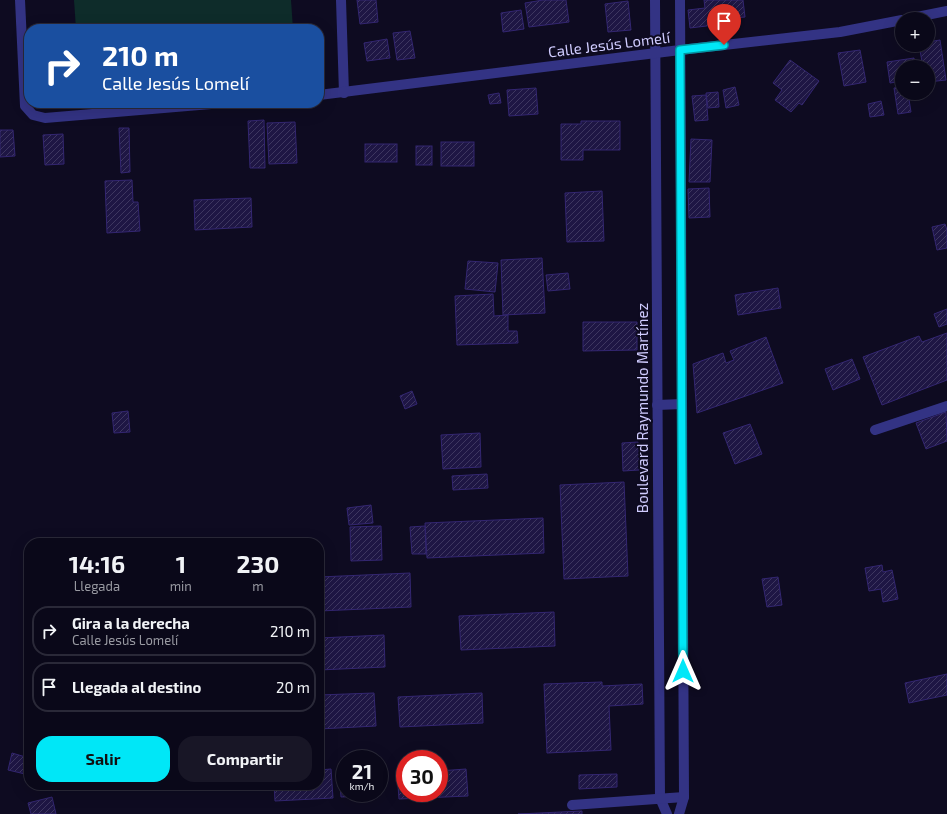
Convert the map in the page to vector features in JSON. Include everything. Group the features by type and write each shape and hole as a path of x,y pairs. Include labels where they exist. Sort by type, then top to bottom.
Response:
{"street":[{"path":"20,0 24,85"},
{"path":"341,0 344,93"},
{"name":"Boulevard Raymundo Martínez","path":"655,0 654,53 660,798 667,814"},
{"path":"679,814 684,797 680,0"},
{"path":"935,13 947,11"},
{"name":"Calle Jesús Lomelí","path":"324,95 654,53 840,32 895,21"},
{"path":"27,108 34,116 44,118 163,108"},
{"path":"657,405 682,404"},
{"path":"875,430 947,406"},
{"path":"572,805 684,797"}],"green space":[{"path":"74,0 291,0 293,24 76,24"}],"building":[{"path":"357,0 376,0 378,22 360,24"},
{"path":"543,0 566,0 569,22 529,27 525,3"},
{"path":"704,0 743,0 745,17 724,19 723,24 690,28 688,10 705,8"},
{"path":"628,1 631,30 608,32 605,4"},
{"path":"521,10 524,29 503,32 501,13"},
{"path":"410,31 415,58 397,60 393,33"},
{"path":"387,39 390,58 367,61 364,43"},
{"path":"940,40 946,80 935,81 935,60 922,60 920,52 935,52 935,41"},
{"path":"860,50 866,82 844,86 838,53"},
{"path":"914,58 914,60 900,60"},
{"path":"790,60 819,81 802,105 799,103 791,112 775,100 782,90 773,83"},
{"path":"895,61 895,82 890,83 887,62"},
{"path":"735,87 739,105 726,108 723,90"},
{"path":"536,88 538,114 509,116 507,90"},
{"path":"718,92 719,107 708,108 706,93"},
{"path":"499,93 501,103 490,104 488,95"},
{"path":"706,95 708,120 695,121 692,96"},
{"path":"896,100 909,100 911,112 898,114"},
{"path":"881,101 884,115 870,117 868,104"},
{"path":"264,120 265,168 250,168 248,121"},
{"path":"581,121 620,121 620,150 583,150 583,160 561,160 561,124 581,124"},
{"path":"295,122 297,163 269,164 267,123"},
{"path":"119,128 129,128 130,172 121,173"},
{"path":"0,130 13,130 15,156 0,157"},
{"path":"63,134 64,164 45,165 43,135"},
{"path":"691,139 712,140 710,182 689,182"},
{"path":"441,142 474,142 474,166 441,166"},
{"path":"365,144 397,144 397,162 365,162"},
{"path":"416,146 432,146 432,165 416,165"},
{"path":"132,180 133,202 138,202 140,231 107,233 105,181"},
{"path":"709,188 710,217 689,218 688,189"},
{"path":"602,191 604,241 567,242 565,193"},
{"path":"251,198 252,227 195,230 194,200"},
{"path":"945,224 947,230 947,248 937,250 932,227"},
{"path":"542,258 545,313 503,315 501,260"},
{"path":"468,261 498,263 495,292 465,289"},
{"path":"568,273 570,289 548,291 546,275"},
{"path":"778,288 781,308 738,315 735,295"},
{"path":"493,294 494,316 508,315 508,331 517,331 518,343 457,345 455,296"},
{"path":"947,309 947,324 939,327 934,314"},
{"path":"583,322 637,322 637,350 583,351"},
{"path":"947,333 947,380 882,405 863,357 919,336 922,342"},
{"path":"766,337 783,383 697,413 693,364 723,353 726,363 734,360 730,351"},
{"path":"852,359 860,379 833,390 825,369"},
{"path":"412,391 417,404 405,409 400,396"},
{"path":"128,411 130,432 114,433 112,413"},
{"path":"946,412 947,441 926,449 916,423"},
{"path":"750,424 762,454 735,464 723,433"},
{"path":"480,433 481,467 443,469 441,435"},
{"path":"638,442 639,470 623,471 622,443"},
{"path":"487,474 488,488 453,490 452,476"},
{"path":"624,482 628,576 564,579 560,485"},
{"path":"371,505 373,523 349,525 347,508"},
{"path":"543,518 544,553 427,558 425,523"},
{"path":"381,526 382,560 351,561 350,527"},
{"path":"425,526 426,554 412,554 410,527"},
{"path":"882,565 883,572 892,570 898,599 883,602 881,589 869,591 865,568"},
{"path":"410,573 411,607 324,611 324,577"},
{"path":"778,577 782,605 767,607 762,579"},
{"path":"554,612 555,646 461,650 459,616"},
{"path":"384,635 385,667 324,670 324,638"},
{"path":"947,674 947,695 909,703 905,683"},
{"path":"602,682 602,686 642,684 643,704 609,706 611,750 547,753 544,684"},
{"path":"374,693 376,726 324,729 324,695"},
{"path":"482,693 483,723 400,727 398,697"},
{"path":"12,753 24,757 24,774 8,770"},
{"path":"331,769 333,798 275,801 274,790 324,790 324,770"},
{"path":"466,769 468,796 448,797 448,770"},
{"path":"617,774 617,787 579,789 579,775"},
{"path":"52,797 56,814 31,814 28,803"},
{"path":"582,811 582,814 518,814"}],"route":[{"path":"683,671 680,50 724,45"}]}
